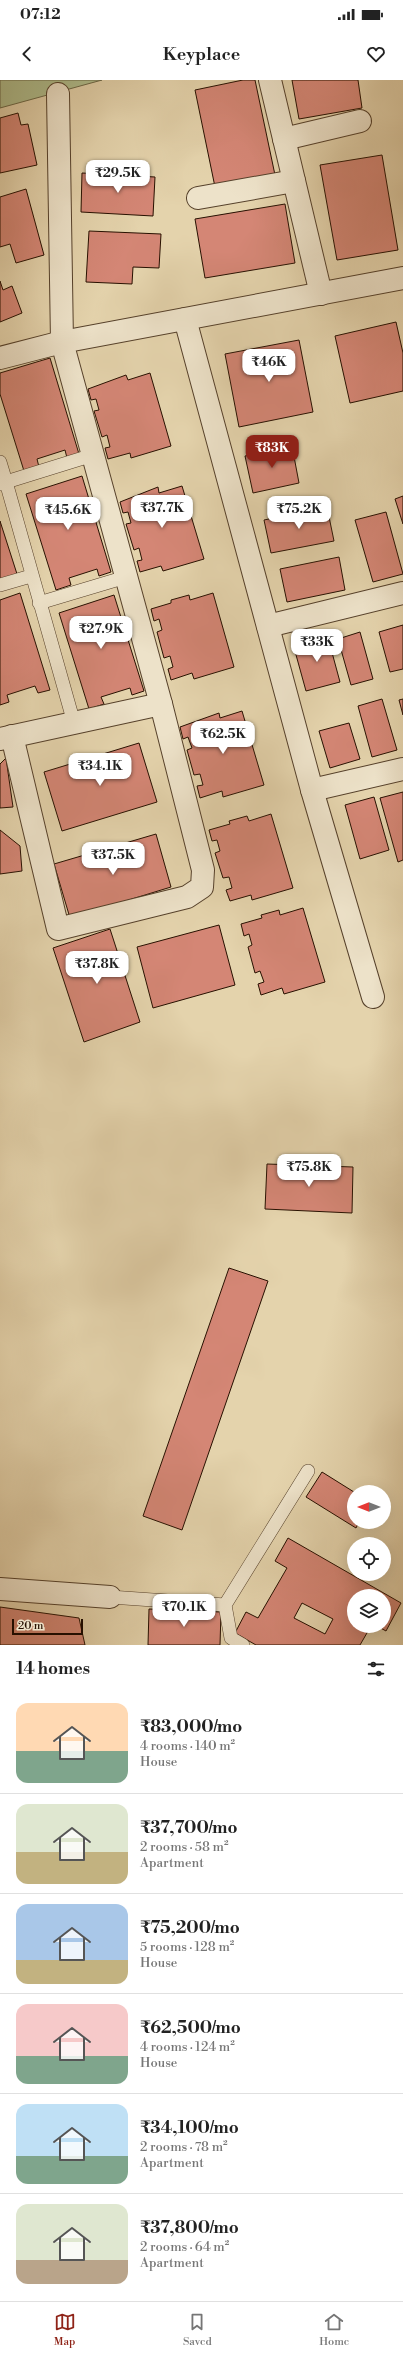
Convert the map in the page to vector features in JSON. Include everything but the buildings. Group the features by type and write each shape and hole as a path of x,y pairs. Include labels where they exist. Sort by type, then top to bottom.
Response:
{"street":[{"path":"270,80 321,294"},
{"path":"58,94 62,342 161,704 203,870 202,887 187,897 58,929 6,738 161,704"},
{"path":"284,139 360,120"},
{"path":"198,198 294,182"},
{"path":"0,358 62,342 403,278"},
{"path":"185,319 312,790 373,997"},
{"path":"268,626 403,593"},
{"path":"312,790 403,769"},
{"path":"0,1589 110,1597"}],"lane":[{"path":"3,483 93,455"},
{"path":"0,462 3,483 32,576 74,723"},
{"path":"0,585 32,576"},
{"path":"39,603 126,577"},
{"path":"243,1645 231,1638 225,1605 308,1471"},
{"path":"110,1597 225,1605"}],"green space":[{"path":"0,80 102,80 0,108"}]}
